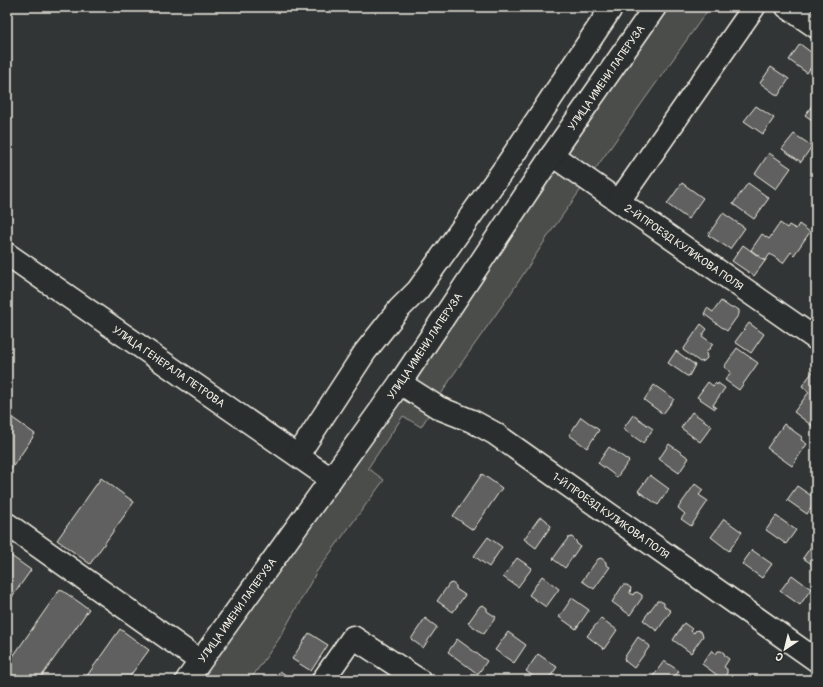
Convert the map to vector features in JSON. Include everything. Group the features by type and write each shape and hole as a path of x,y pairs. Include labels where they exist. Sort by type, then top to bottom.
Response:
{"street":[{"path":"298,455 365,352 399,308 418,290 506,166 612,7"},
{"name":"УЛИЦА ИМЕНИ ЛАПЕРУЗА","path":"188,680 200,661 400,383 552,155 655,7"},
{"path":"619,201 754,7"},
{"path":"787,7 816,27"},
{"name":"2-Й ПРОЕЗД КУЛИКОВА ПОЛЯ","path":"552,155 816,338"},
{"name":"УЛИЦА ГЕНЕРАЛА ПЕТРОВА","path":"7,254 331,478"},
{"name":"1-Й ПРОЕЗД КУЛИКОВА ПОЛЯ","path":"400,383 439,408 472,421 494,433 816,660"},
{"path":"7,524 200,661"},
{"path":"323,680 353,637 419,680"}],"shaded area":[{"path":"661,7 710,7 550,233 511,293 453,375 421,427 403,416 368,468 384,480 317,571 279,639 250,680 198,680"}],"building":[{"path":"800,44 816,56 816,60 807,73 789,60"},
{"path":"771,67 789,79 778,96 760,83"},
{"path":"816,100 816,123 805,115"},
{"path":"756,106 774,118 763,134 744,121"},
{"path":"794,134 812,146 801,162 782,149"},
{"path":"769,153 791,168 776,189 755,174"},
{"path":"682,183 703,198 688,219 667,204"},
{"path":"748,183 769,198 754,219 733,204"},
{"path":"723,213 745,228 730,249 708,235"},
{"path":"780,223 787,228 789,225 796,229 799,224 810,232 794,255 791,252 783,263 770,254 765,261 751,250 762,234 769,239"},
{"path":"743,245 765,261 754,276 732,261"},
{"path":"721,301 731,308 734,307 739,310 739,314 727,331 704,314 707,308 713,312"},
{"path":"749,323 764,334 751,353 735,342"},
{"path":"701,324 707,329 702,336 713,344 706,353 707,358 700,362 683,350"},
{"path":"737,348 758,363 739,390 725,380 731,372 724,367"},
{"path":"676,351 695,365 689,376 668,363"},
{"path":"816,367 816,429 794,412 809,392 802,386"},
{"path":"708,382 713,386 715,383 717,385 718,383 725,388 713,405 716,407 715,409 697,397"},
{"path":"654,385 674,399 663,414 644,400"},
{"path":"692,412 712,426 700,442 681,428"},
{"path":"7,414 35,434 7,475"},
{"path":"633,415 653,429 643,443 623,429"},
{"path":"581,417 599,430 587,448 569,435"},
{"path":"784,424 802,437 801,440 807,444 792,466 767,448"},
{"path":"669,444 689,458 679,473 659,459"},
{"path":"609,447 629,461 617,477 598,463"},
{"path":"482,474 502,488 473,530 453,516"},
{"path":"650,475 669,489 658,505 638,491"},
{"path":"101,478 134,502 90,564 57,540"},
{"path":"695,484 703,490 699,495 708,501 691,526 681,519 685,514 678,508"},
{"path":"797,486 816,499 807,514 787,500"},
{"path":"776,516 796,530 786,544 766,530"},
{"path":"542,517 551,526 536,548 524,539 539,518"},
{"path":"724,519 742,532 729,551 711,537"},
{"path":"488,537 502,547 489,567 474,556"},
{"path":"572,537 580,546 565,568 553,559 568,538"},
{"path":"814,542 816,543 816,567 803,558"},
{"path":"752,550 772,564 762,578 742,564"},
{"path":"7,553 31,570 7,604"},
{"path":"517,558 532,568 518,587 503,577"},
{"path":"601,558 606,562 606,565 610,567 594,589 582,581 598,559"},
{"path":"792,575 811,589 800,605 780,591"},
{"path":"542,576 559,589 546,607 529,595"},
{"path":"452,583 456,586 456,589 465,595 453,612 437,601 449,584"},
{"path":"623,585 627,585 631,588 630,593 633,595 637,592 642,595 642,598 630,615 612,602"},
{"path":"60,589 89,609 39,680 17,680 7,673 7,665"},
{"path":"572,598 589,610 576,629 559,617"},
{"path":"657,601 664,603 664,606 671,611 657,631 643,620"},
{"path":"483,605 487,608 487,611 496,617 484,634 468,623 480,606"},
{"path":"425,618 437,627 423,648 411,639"},
{"path":"601,618 617,630 604,649 587,636"},
{"path":"684,623 692,629 691,631 694,633 698,630 703,636 691,653 673,640"},
{"path":"120,629 149,650 127,680 84,680"},
{"path":"508,632 526,645 514,663 495,650"},
{"path":"309,633 328,645 311,671 292,659"},
{"path":"638,637 650,646 634,668 625,661 624,658"},
{"path":"457,639 487,661 478,674 448,652"},
{"path":"712,650 716,654 718,651 721,651 729,659 724,667 727,669 725,677 721,678 702,664"},
{"path":"538,654 557,667 548,680 538,680 526,671"},
{"path":"664,661 679,671 672,680 652,680 651,679"},
{"path":"280,671 293,680 274,680"}]}
